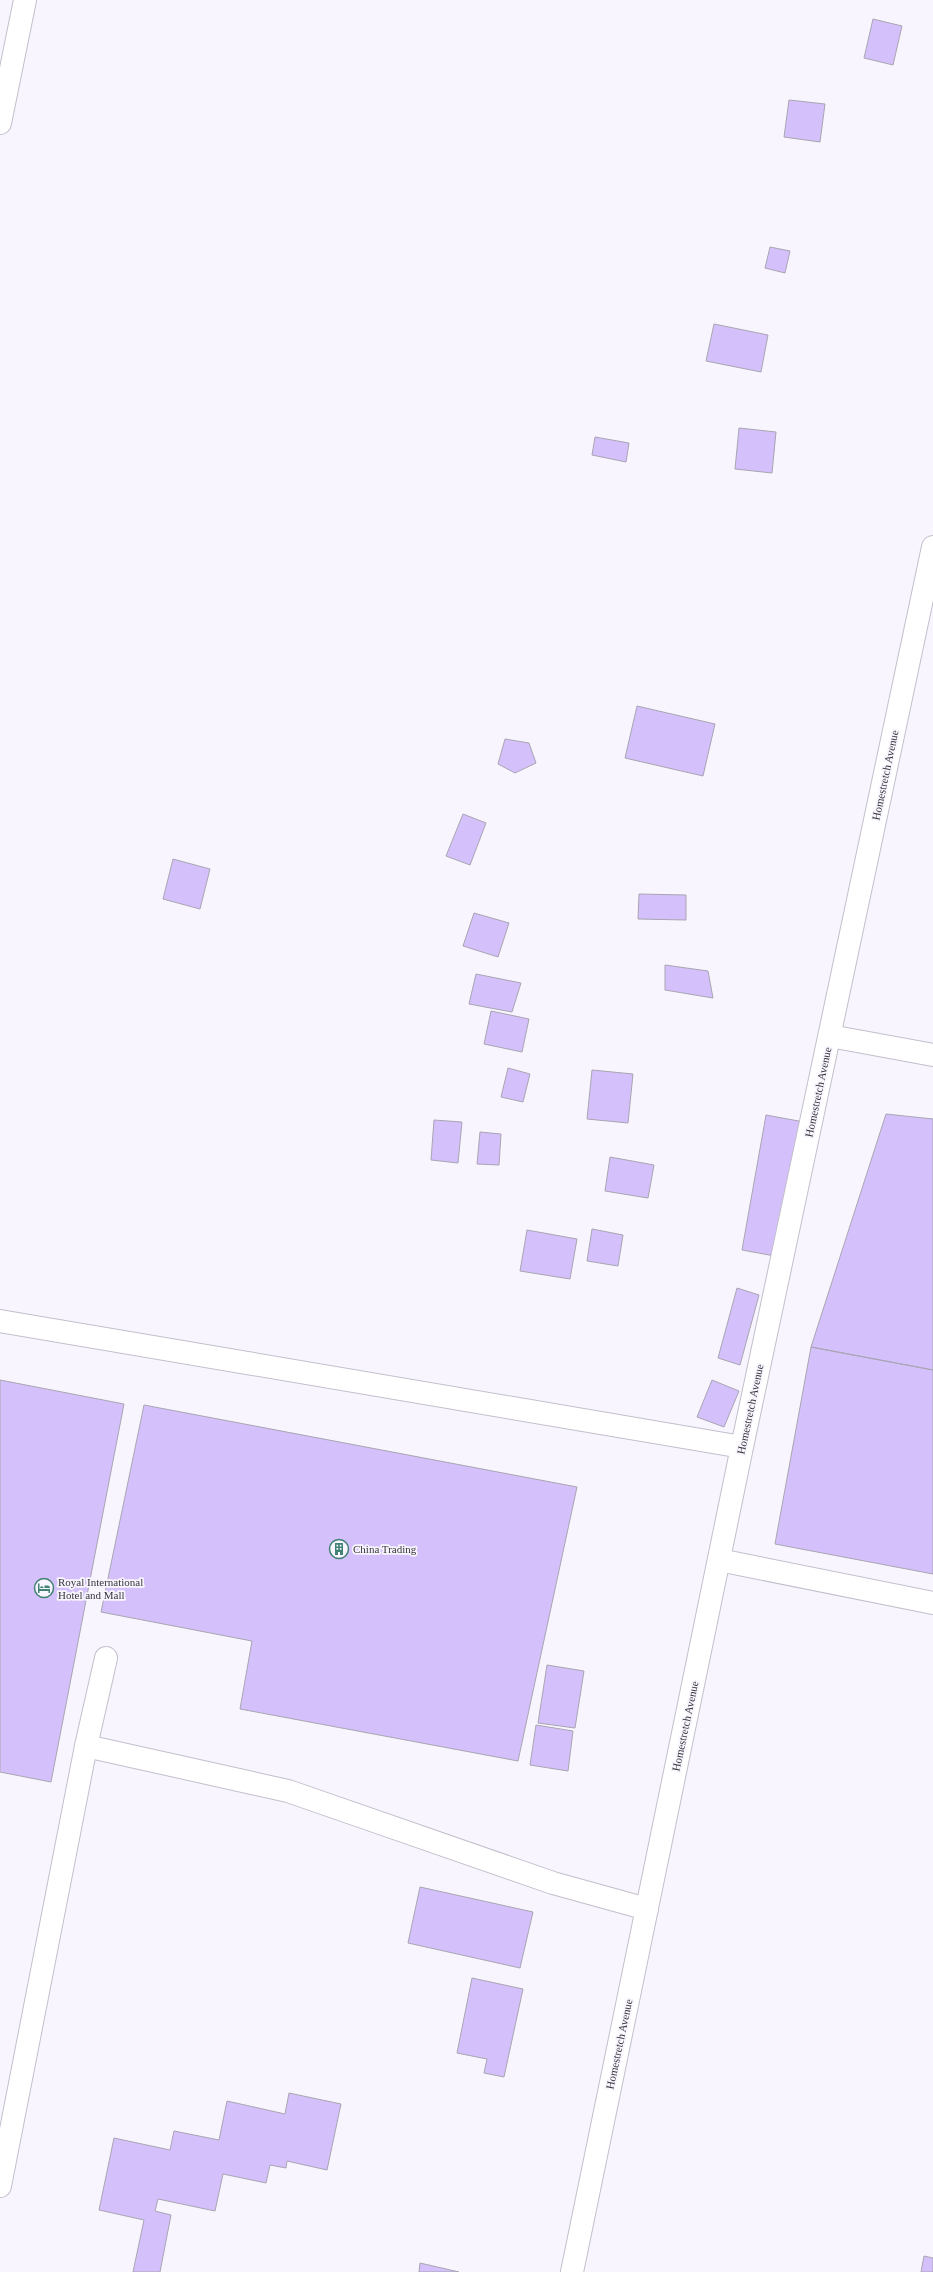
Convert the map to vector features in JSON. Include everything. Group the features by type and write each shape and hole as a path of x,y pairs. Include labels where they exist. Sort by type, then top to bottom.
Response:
{"street":[{"path":"0,124 25,0"},
{"name":"Homestretch Avenue","path":"572,2272 742,1447 933,547"},
{"path":"830,1036 933,1055"},
{"path":"0,1321 742,1447"},
{"path":"719,1560 933,1603"},
{"path":"0,2186 86,1746 106,1658"},
{"path":"86,1746 288,1791 553,1883 647,1909"}],"building":[{"path":"873,19 902,26 893,65 864,58"},
{"path":"789,100 825,104 820,142 784,137"},
{"path":"770,247 790,251 785,273 765,268"},
{"path":"714,324 768,335 761,372 706,361"},
{"path":"739,428 776,432 772,473 735,469"},
{"path":"595,437 629,443 626,462 592,455"},
{"path":"637,706 715,724 703,776 625,758"},
{"path":"505,739 529,743 536,763 515,773 498,764"},
{"path":"463,814 486,823 470,865 446,856"},
{"path":"173,859 210,869 200,909 163,899"},
{"path":"639,894 686,895 686,920 638,919"},
{"path":"474,913 509,923 498,957 463,946"},
{"path":"665,965 708,971 713,998 665,990"},
{"path":"476,974 521,983 512,1012 469,1004"},
{"path":"491,1011 529,1019 522,1052 484,1044"},
{"path":"508,1068 530,1074 523,1102 501,1097"},
{"path":"592,1070 633,1074 628,1123 587,1119"},
{"path":"886,1114 933,1119 933,1370 811,1347"},
{"path":"766,1115 804,1122 780,1257 742,1250"},
{"path":"434,1120 462,1122 458,1163 431,1160"},
{"path":"480,1132 501,1134 499,1165 477,1164"},
{"path":"610,1157 654,1165 648,1198 605,1191"},
{"path":"592,1229 623,1235 618,1266 587,1261"},
{"path":"527,1230 577,1239 570,1279 520,1271"},
{"path":"737,1288 759,1295 740,1365 718,1358"},
{"path":"811,1347 933,1370 933,1574 775,1544"},
{"name":"Royal International Hotel and Mall","path":"0,1380 124,1404 51,1782 0,1772"},
{"path":"712,1380 739,1391 724,1427 697,1417"},
{"name":"China Trading","path":"144,1405 577,1487 518,1761 240,1709 252,1641 101,1612"},
{"path":"547,1665 584,1671 575,1728 538,1723"},
{"path":"536,1725 573,1731 568,1771 530,1765"},
{"path":"420,1887 533,1912 520,1968 408,1943"},
{"path":"472,1978 523,1989 504,2077 484,2073 487,2059 457,2053"},
{"path":"289,2093 341,2104 327,2170 287,2161 286,2168 270,2165 266,2183 223,2174 215,2211 158,2199 155,2211 171,2215 160,2272 133,2272 144,2220 99,2210 114,2138 170,2150 174,2131 219,2140 227,2101 285,2114"},
{"path":"924,2256 933,2258 933,2272 921,2272"},
{"path":"420,2263 459,2272 419,2272"}],"place":[{"name":"China Trading","path":"339,1549"},
{"name":"Royal International Hotel and Mall","path":"44,1588"}]}
